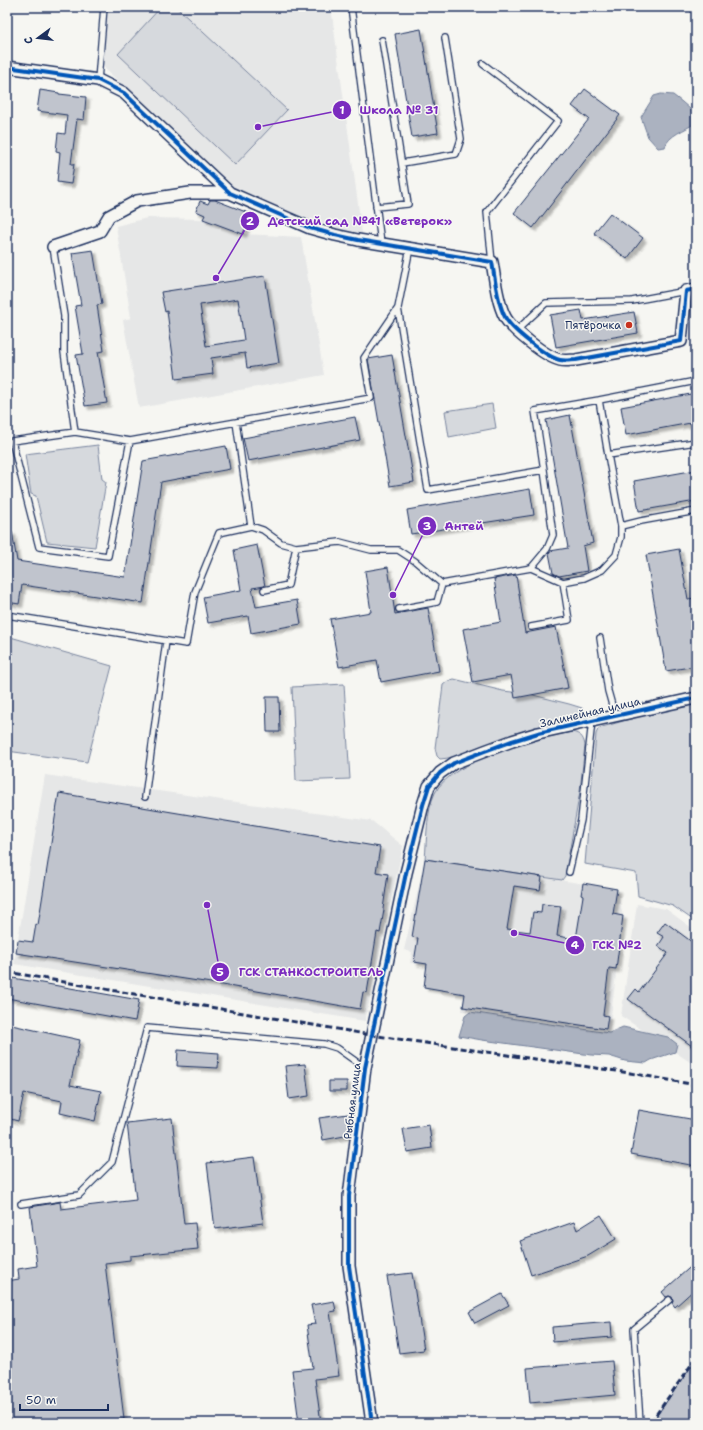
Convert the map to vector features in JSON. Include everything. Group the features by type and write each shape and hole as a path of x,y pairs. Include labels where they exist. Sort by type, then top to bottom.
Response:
{"street":[{"path":"7,67 98,80 124,93 230,193 310,228 336,235 492,262 498,296 505,317 516,331 540,350 560,360 576,360 681,341 691,290"},
{"path":"53,247 100,231 109,216 137,201 190,193 230,193"},
{"name":"Залинейная улица","path":"429,786 446,768 463,759 538,733 696,698"},
{"name":"Рыбная улица","path":"372,1423 349,1266 349,1196 365,1068 406,873 429,786"}],"lane":[{"path":"98,80 104,7"},
{"path":"351,7 380,243"},
{"path":"402,163 456,154 461,139 444,38"},
{"path":"376,207 408,204 382,40"},
{"path":"483,64 558,121 487,212 492,262"},
{"path":"53,247 64,316 64,352 75,432"},
{"path":"410,248 398,308 428,490 544,470"},
{"path":"516,331 546,303 632,301 691,290"},
{"path":"130,441 108,556 39,547 10,441 75,432 130,441 371,398 364,358 398,308"},
{"path":"531,568 546,549 553,534 535,411 696,381"},
{"path":"442,584 531,568 563,582 584,578 602,570 616,555 621,537 621,526 599,400"},
{"path":"236,422 251,526"},
{"path":"608,455 696,442"},
{"path":"621,526 696,511"},
{"path":"7,615 186,644 195,592 219,533 251,526 263,530 281,543 296,547 340,542 371,550 398,550 416,561 442,584"},
{"path":"264,590 288,585 296,547"},
{"path":"530,627 569,620 563,582"},
{"path":"399,609 436,602 442,584"},
{"path":"600,638 608,691 615,716"},
{"path":"145,797 166,641"},
{"path":"569,872 581,820 592,721"},
{"path":"21,1204 79,1195 112,1162 147,1028 324,1044 337,1048 365,1068"},
{"path":"640,1423 634,1329 669,1300"}],"shaded area":[{"path":"108,7 331,7 362,233 338,229 312,221 233,188 103,67"},
{"path":"161,7 176,7 287,110 235,165 118,54"},
{"path":"661,94 673,95 682,102 690,109 695,117 695,123 673,136 665,147 658,148 648,137 641,117 654,96"},
{"path":"147,218 203,219 243,234 301,237 324,375 139,408 123,320 131,318 116,226"},
{"path":"492,404 496,428 449,437 445,411"},
{"path":"98,445 102,479 106,482 95,547 47,542 36,496 31,494 25,454"},
{"path":"7,636 112,666 87,762 7,751"},
{"path":"454,679 503,691 529,694 569,704 582,708 583,714 581,716 532,729 457,755 440,759 437,756 435,748 443,685"},
{"path":"344,684 350,779 296,781 292,687"},
{"path":"696,704 696,922 673,906 638,896 636,873 585,864 596,734 598,729 659,711"},
{"path":"572,732 581,736 585,745 580,791 565,876 562,880 425,859 427,825 430,808 435,793 444,781 458,770 496,752 538,739"},
{"path":"45,775 372,821 403,846 365,1021 14,964"},
{"path":"425,859 617,889 623,916 609,1033 462,1011 468,972 410,963 412,952 404,950"},
{"path":"637,904 666,909 696,931 696,1066 621,1016"},
{"path":"470,1012 609,1033 623,1027 668,1037 677,1044 675,1052 646,1063 625,1061 609,1056 591,1055 459,1036 465,1016"}],"building":[{"path":"421,29 438,133 412,137 395,34"},
{"path":"585,89 620,115 533,228 514,213 589,119 572,106"},
{"path":"40,90 86,97 84,120 77,119 71,164 74,164 71,184 57,182 60,152 56,151 58,133 65,134 67,115 37,111"},
{"path":"210,200 215,200 251,214 243,234 203,219 205,215 196,211 200,201 208,204"},
{"path":"610,213 643,238 627,259 594,233"},
{"path":"93,250 102,304 97,305 104,351 98,352 107,403 85,406 76,355 83,354 75,306 81,305 72,253"},
{"path":"265,276 279,363 247,368 245,353 211,358 213,374 176,379 167,311 165,312 161,292","holes":["238,299 244,340 206,346 200,305"]},
{"path":"581,310 583,320 634,312 638,333 556,347 550,315"},
{"path":"392,355 414,482 390,486 368,359"},
{"path":"696,393 696,422 626,435 621,407"},
{"path":"570,415 593,543 583,546 587,571 559,576 553,573 549,553 550,551 568,548 546,420"},
{"path":"355,417 360,440 248,461 243,438"},
{"path":"226,446 230,469 161,482 143,603 22,585 19,604 7,602 7,532 12,532 17,561 125,577 143,461"},
{"path":"696,470 696,501 639,511 634,481"},
{"path":"530,489 534,515 411,534 407,510"},
{"path":"257,545 265,586 252,588 256,607 297,600 301,624 251,633 248,616 208,623 203,597 241,590 234,550"},
{"path":"679,549 688,599 696,598 696,623 693,624 696,642 696,666 666,671 646,555"},
{"path":"388,567 395,614 428,608 439,671 381,682 377,660 339,667 330,619 371,612 365,571"},
{"path":"516,575 525,633 556,627 568,688 515,698 511,675 473,682 463,629 501,622 494,579"},
{"path":"266,697 279,697 280,732 267,732"},
{"path":"59,793 380,847 376,872 388,874 384,910 380,933 377,932 367,993 363,992 360,1009 211,983 16,953 18,940 33,942 36,924 38,925"},
{"path":"425,859 542,877 540,890 514,886 507,929 530,932 533,912 541,913 542,904 561,906 557,936 576,939 583,896 581,895 583,883 617,889 613,914 623,916 616,969 609,968 603,1015 608,1016 606,1029 463,1007 465,994 424,987 427,964 414,962 418,938 412,937"},
{"path":"665,922 696,945 696,1049 628,999 636,989 639,992 668,953 658,946 664,937 657,933"},
{"path":"7,977 139,1000 135,1021 7,998"},
{"path":"7,1024 80,1040 70,1085 101,1091 95,1121 60,1113 62,1101 24,1093 18,1121 7,1118"},
{"path":"178,1050 219,1053 218,1068 177,1066"},
{"path":"305,1064 309,1096 289,1099 285,1066"},
{"path":"329,1081 347,1081 347,1091 329,1091"},
{"path":"639,1110 696,1120 696,1166 631,1154"},
{"path":"348,1114 350,1135 323,1140 319,1118"},
{"path":"172,1118 184,1224 195,1223 198,1249 130,1256 130,1260 105,1263 124,1419 91,1423 7,1423 7,1281 19,1279 18,1269 37,1266 30,1207 60,1202 61,1209 136,1200 127,1123"},
{"path":"429,1125 432,1148 407,1152 403,1129"},
{"path":"254,1157 263,1223 215,1229 207,1163"},
{"path":"601,1215 616,1239 588,1256 531,1275 520,1241 574,1222 577,1230"},
{"path":"696,1262 696,1288 675,1307 672,1303 672,1297 666,1297 662,1292"},
{"path":"412,1273 424,1350 399,1353 387,1276"},
{"path":"502,1294 509,1305 475,1323 469,1312"},
{"path":"334,1301 336,1311 330,1312 339,1376 315,1379 321,1423 299,1423 292,1370 313,1368 307,1325 315,1324 311,1305"},
{"path":"611,1322 612,1337 553,1342 552,1327"},
{"path":"696,1360 696,1423 662,1423 655,1418"},
{"path":"612,1361 615,1395 530,1403 527,1368"}],"railway":[{"path":"7,972 371,1035 630,1073 696,1085"},
{"path":"651,1422 696,1358"}],"cycle path":[{"path":"7,67 98,80 124,93 230,193 310,228 358,240 492,262 500,304 505,317 521,335 546,354 560,360 576,360 681,341 686,291 696,289"},
{"path":"372,1423 349,1266 349,1196 365,1068 406,873 429,786 440,773 454,763 512,741 538,733 696,698"}],"place":[{"name":"Школа № 31","path":"258,127"},
{"name":"Детский сад №41 «Ветерок»","path":"216,278"},
{"name":"Пятёрочка","path":"629,325"},
{"name":"Антей","path":"393,595"},
{"name":"ГСК СТАНКОСТРОИТЕЛЬ","path":"207,905"},
{"name":"ГСК №2","path":"514,933"}]}
